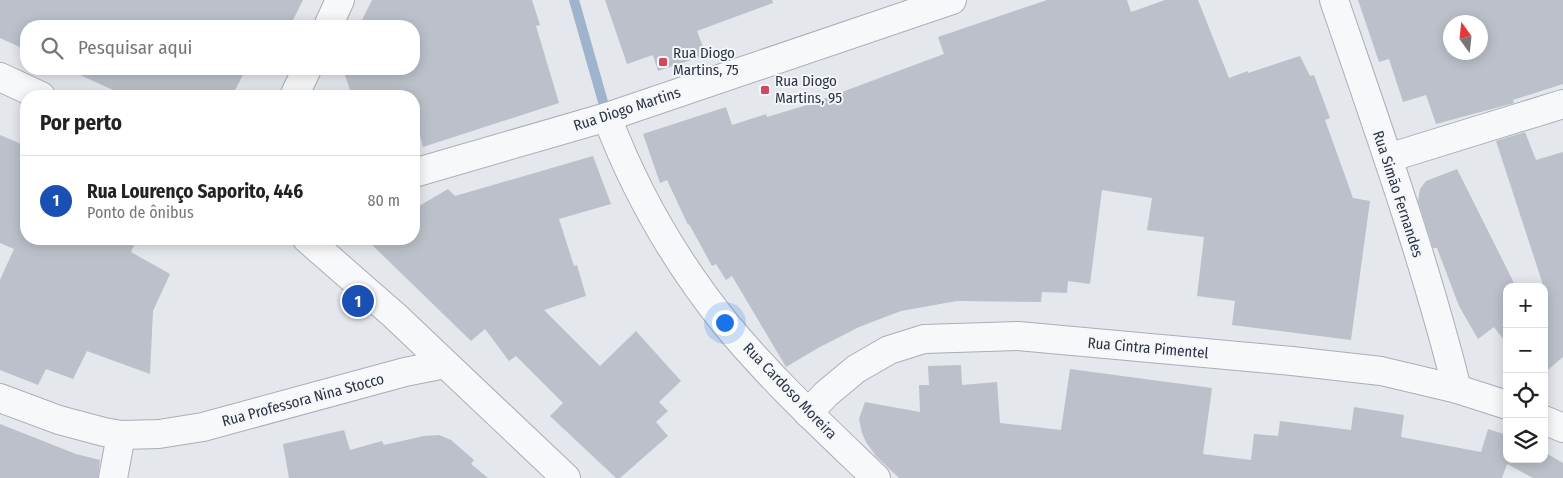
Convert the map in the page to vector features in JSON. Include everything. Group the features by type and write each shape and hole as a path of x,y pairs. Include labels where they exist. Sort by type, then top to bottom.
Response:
{"street":[{"path":"331,20 340,0"},
{"name":"Rua Diogo Martins","path":"420,171 607,117 952,0"},
{"name":"Rua Simão Fernandes","path":"1334,0 1388,158 1441,328 1457,389"},
{"path":"297,90 304,75"},
{"path":"0,77 28,90"},
{"path":"1388,158 1563,104"},
{"name":"Rua Cardoso Moreira","path":"607,117 644,200 674,252 725,323 808,413 876,478"},
{"path":"314,245 394,316 566,478"},
{"name":"Rua Cintra Pimentel","path":"808,413 826,394 856,369 889,350 924,339 1018,336 1381,371 1457,389 1503,404"},
{"name":"Rua Professora Nina Stocco","path":"0,398 59,420 122,436 159,434 203,427 405,372 445,364"},
{"path":"1548,422 1563,428"},
{"path":"113,478 122,436"}],"building":[{"path":"0,0 303,0 293,20 20,20 20,47 0,38"},
{"path":"372,0 532,0 540,25 536,26 559,103 423,147 420,136 420,90 350,90 345,75 420,75 420,20 362,20"},
{"path":"605,0 772,0 773,3 697,31 706,55 658,71 653,55 627,64"},
{"path":"1047,0 1127,0 1131,12 1165,0 1198,0 1229,78 1300,56 1310,76 1314,75 1330,118 1325,120 1353,198 1370,201 1351,340 1232,325 1235,301 1197,296 1204,237 1147,230 1152,198 1102,190 1090,284 1068,281 1067,293 1042,292 1041,302 957,301 901,311 859,327 786,367 732,276 726,280 716,264 712,266 688,225 667,180 660,183 643,134 726,107 732,125 766,114 767,117 807,105 944,54 938,37"},
{"path":"1358,0 1563,0 1563,84 1513,100 1514,103 1436,124 1426,95 1403,102 1389,59 1379,62"},
{"path":"80,75 243,75 235,90 113,90"},
{"path":"1525,132 1536,160 1563,152 1563,357 1548,370 1548,283 1542,283 1496,141"},
{"path":"0,135 20,143 20,245 134,245 131,252 170,274 153,311 150,374 87,351 73,379 46,369 38,385 0,370 0,280 14,249 0,243"},
{"path":"593,156 611,204 559,219 574,266 577,265 586,296 544,310 600,366 636,331 681,381 659,402 668,411 656,422 668,436 620,478 616,478 550,416 563,403 516,356 509,361 485,329 471,341 372,245 420,245 420,205 448,189 455,196"},
{"path":"1457,169 1514,283 1503,283 1503,339 1494,327 1478,339 1459,306 1437,248 1433,248 1418,201 1420,189 1426,181"},
{"path":"961,365 962,385 997,382 1000,423 1061,430 1070,369 1212,388 1203,454 1251,460 1254,434 1278,436 1280,421 1351,430 1354,407 1404,415 1401,437 1481,452 1488,429 1503,434 1503,463 1548,463 1548,454 1563,463 1563,478 1533,478 1507,464 1502,478 899,478 876,456 866,442 859,419 865,402 920,412 919,385 929,385 928,366"},
{"path":"0,424 76,454 100,460 98,478 0,478"},
{"path":"344,430 350,450 382,441 384,445 424,436 439,435 451,440 474,460 471,464 488,478 289,478 283,444"}],"waterway":[{"path":"574,0 607,116"}],"place":[{"name":"Rua Diogo Martins, 75","path":"663,62"},
{"name":"Rua Diogo Martins, 95","path":"765,90"},
{"name":"Rua Lourenço Saporito, 446","path":"358,301"}]}
